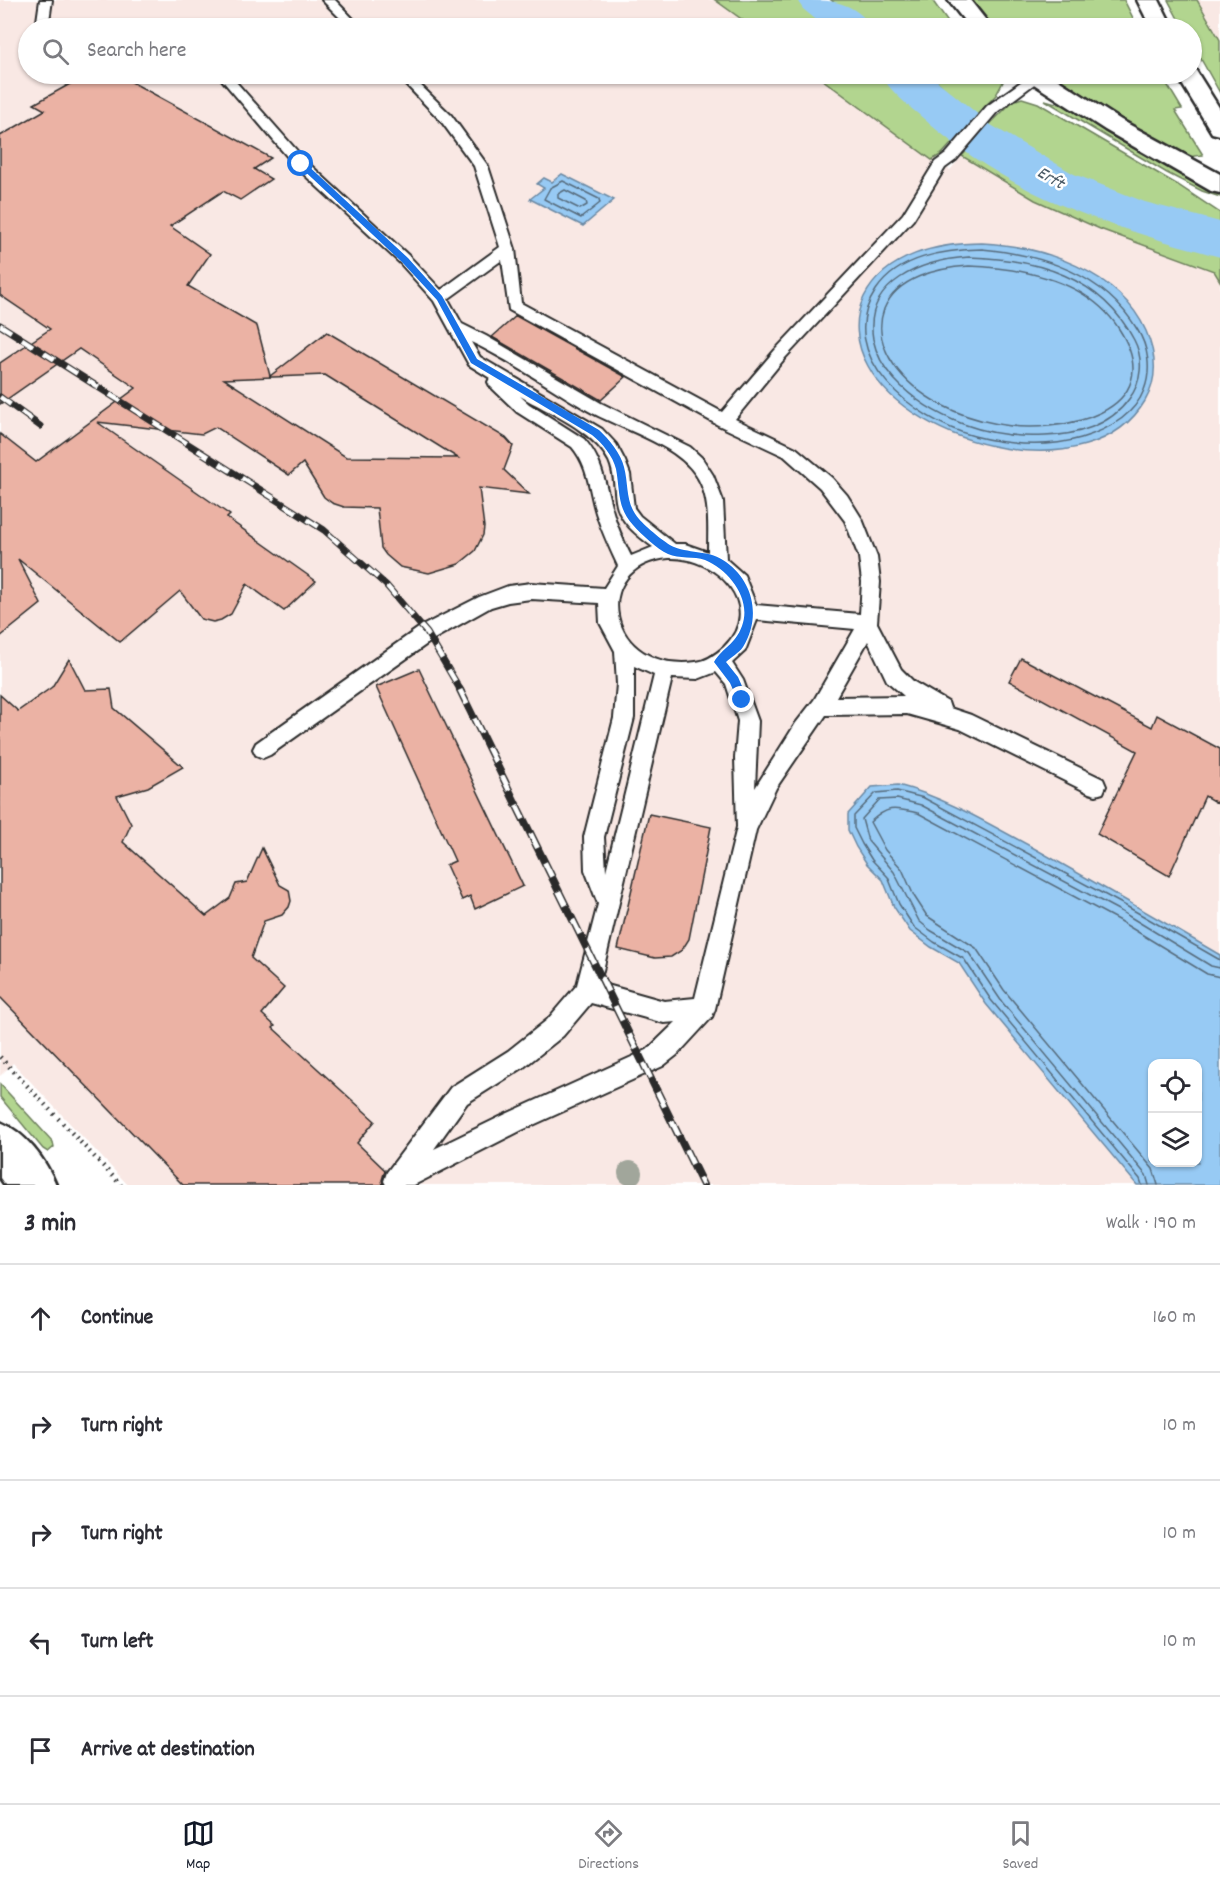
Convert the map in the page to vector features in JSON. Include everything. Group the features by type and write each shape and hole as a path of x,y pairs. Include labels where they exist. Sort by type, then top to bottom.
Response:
{"street":[{"path":"958,0 973,18"},
{"path":"1148,0 1157,18"},
{"path":"1048,84 1096,116 1220,185"},
{"path":"1193,84 1220,128"},
{"path":"0,1144 34,1185"}],"lane":[{"path":"43,18 46,0"},
{"path":"328,0 346,18"},
{"path":"232,84 301,164 405,260 440,298 474,361 523,408 578,442 595,471 604,512 615,542 628,567"},
{"path":"412,84 446,118 481,166 508,249 514,306 724,421 790,452 826,483 841,500 853,519 868,557 872,582 868,623 821,706 769,781 746,829 704,1009 669,1047 655,1058 514,1122 396,1181 459,1095 516,1059 555,1028 587,991 665,669"},
{"path":"724,421 780,354 908,217 940,165 951,157 1002,100 1023,84"},
{"path":"440,298 508,249"},
{"path":"456,328 482,340 596,407 693,458 708,477 713,492 717,562"},
{"path":"474,361 596,433 605,441 620,466 627,511 637,523 671,551"},
{"path":"671,551 691,552 717,562 740,583 746,594 750,612 742,640 734,650 719,662 694,670 665,669 639,660 624,648 615,637 608,620 609,597 616,580 628,567 645,557 671,551"},
{"path":"263,749 427,633 484,602 508,594 531,591 609,597"},
{"path":"750,612 838,618 868,623"},
{"path":"868,623 882,656 894,675 907,688 964,721 1095,786"},
{"path":"608,903 595,870 594,837 624,718 627,684 624,648"},
{"path":"719,662 734,680 748,721 745,758 746,829"},
{"path":"821,706 907,705 964,721"},
{"path":"587,991 664,1012 704,1009"}],"path":[{"path":"0,1057 121,1185"}],"shaded area":[{"path":"0,0 715,0 740,18 18,18 18,84 829,84 950,170 962,156 1035,200 1100,229 1214,271 1220,281 1220,1185 128,1185 13,1063 0,1076"},
{"path":"1197,0 1220,0 1220,40 1216,36"}],"green space":[{"path":"715,0 807,0 828,18 740,18"},
{"path":"831,0 932,0 945,18 853,18"},
{"path":"972,0 1124,0 1133,18 987,18"},
{"path":"1168,0 1197,0 1220,40 1220,93 1202,61 1202,18 1178,18"},
{"path":"829,84 901,84 934,116 961,133 942,154 932,160"},
{"path":"940,84 1002,84 996,95 970,122 955,98"},
{"path":"1062,84 1167,84 1182,109 1175,110 1203,155 1188,157 1095,105"},
{"path":"1022,98 1038,103 1178,185 1220,213 1220,232 1133,211 1102,200 1049,174 982,132 1009,105 1007,103"},
{"path":"1045,100 1063,105 1220,193 1220,197 1202,191 1167,173"},
{"path":"975,141 1032,177 1092,207 1139,224 1220,248 1220,281 1214,271 1100,229 1035,200 962,156"},
{"path":"0,1084 53,1142 54,1147 48,1152 0,1097"}],"water":[{"path":"562,174 614,200 583,226 530,199 544,188 537,184 544,178 552,182"},
{"path":"982,243 1029,250 1053,256 1076,266 1117,292 1134,310 1146,331 1152,349 1154,375 1145,401 1120,429 1086,445 1046,451 1003,448 961,437 922,419 890,395 868,366 861,349 857,323 864,297 874,282 886,270 915,254 949,245"},
{"path":"898,785 932,796 1030,846 1220,955 1220,1185 1137,1185 986,1004 959,963 931,947 910,931 894,907 883,880 867,864 856,847 848,830 848,814 872,787"}],"building":[{"path":"70,84 135,84 271,158 254,169 271,179 240,200 223,191 170,226 210,254 188,286 257,326 270,376 327,332 506,438 513,446 504,470 529,494 479,488 484,527 483,535 475,551 459,564 429,573 400,567 386,555 381,548 377,508 344,507 332,503 324,497 303,463 289,475 216,427 202,434 97,422 230,515 227,518 316,581 284,611 247,584 231,614 213,622 201,619 180,591 120,642 18,559 41,604 0,637 0,434 36,462 136,388 79,349 0,404 0,363 50,329 0,295 0,136 45,110 34,104","holes":["325,375 458,458 346,457 224,379"]},
{"path":"516,316 626,377 601,400 492,337"},
{"path":"1021,658 1152,727 1157,715 1220,749 1220,805 1205,796 1169,876 1097,834 1137,751 1009,681"},
{"path":"69,659 85,690 111,689 114,708 183,767 148,787 117,796 131,824 123,842 206,916 230,898 236,884 247,882 262,848 280,885 289,890 291,901 289,907 282,915 264,921 251,958 284,988 262,1014 275,1026 273,1028 375,1121 357,1143 385,1170 383,1185 183,1185 0,997 0,695 18,711 52,687"},
{"path":"419,669 523,886 475,909 470,896 462,900 446,865 455,861 376,687"},
{"path":"649,814 711,827 689,939 682,950 671,957 655,958 618,949"}],"waterway":[{"name":"Erft","path":"818,0 840,18"},
{"name":"Erft","path":"913,84 974,136 1056,185 1127,214 1220,240"}],"railway":[{"path":"0,325 324,530 386,585 427,633 461,691"},
{"path":"0,397 40,426"},
{"path":"460,690 703,1185"}],"route":[{"path":"301,164 405,260 440,298 474,361 596,433 605,441 620,466 627,511 637,523 671,551 685,551 711,558 737,578 748,600 750,612 748,624 745,635 738,645 719,662 734,680 742,700"}]}
